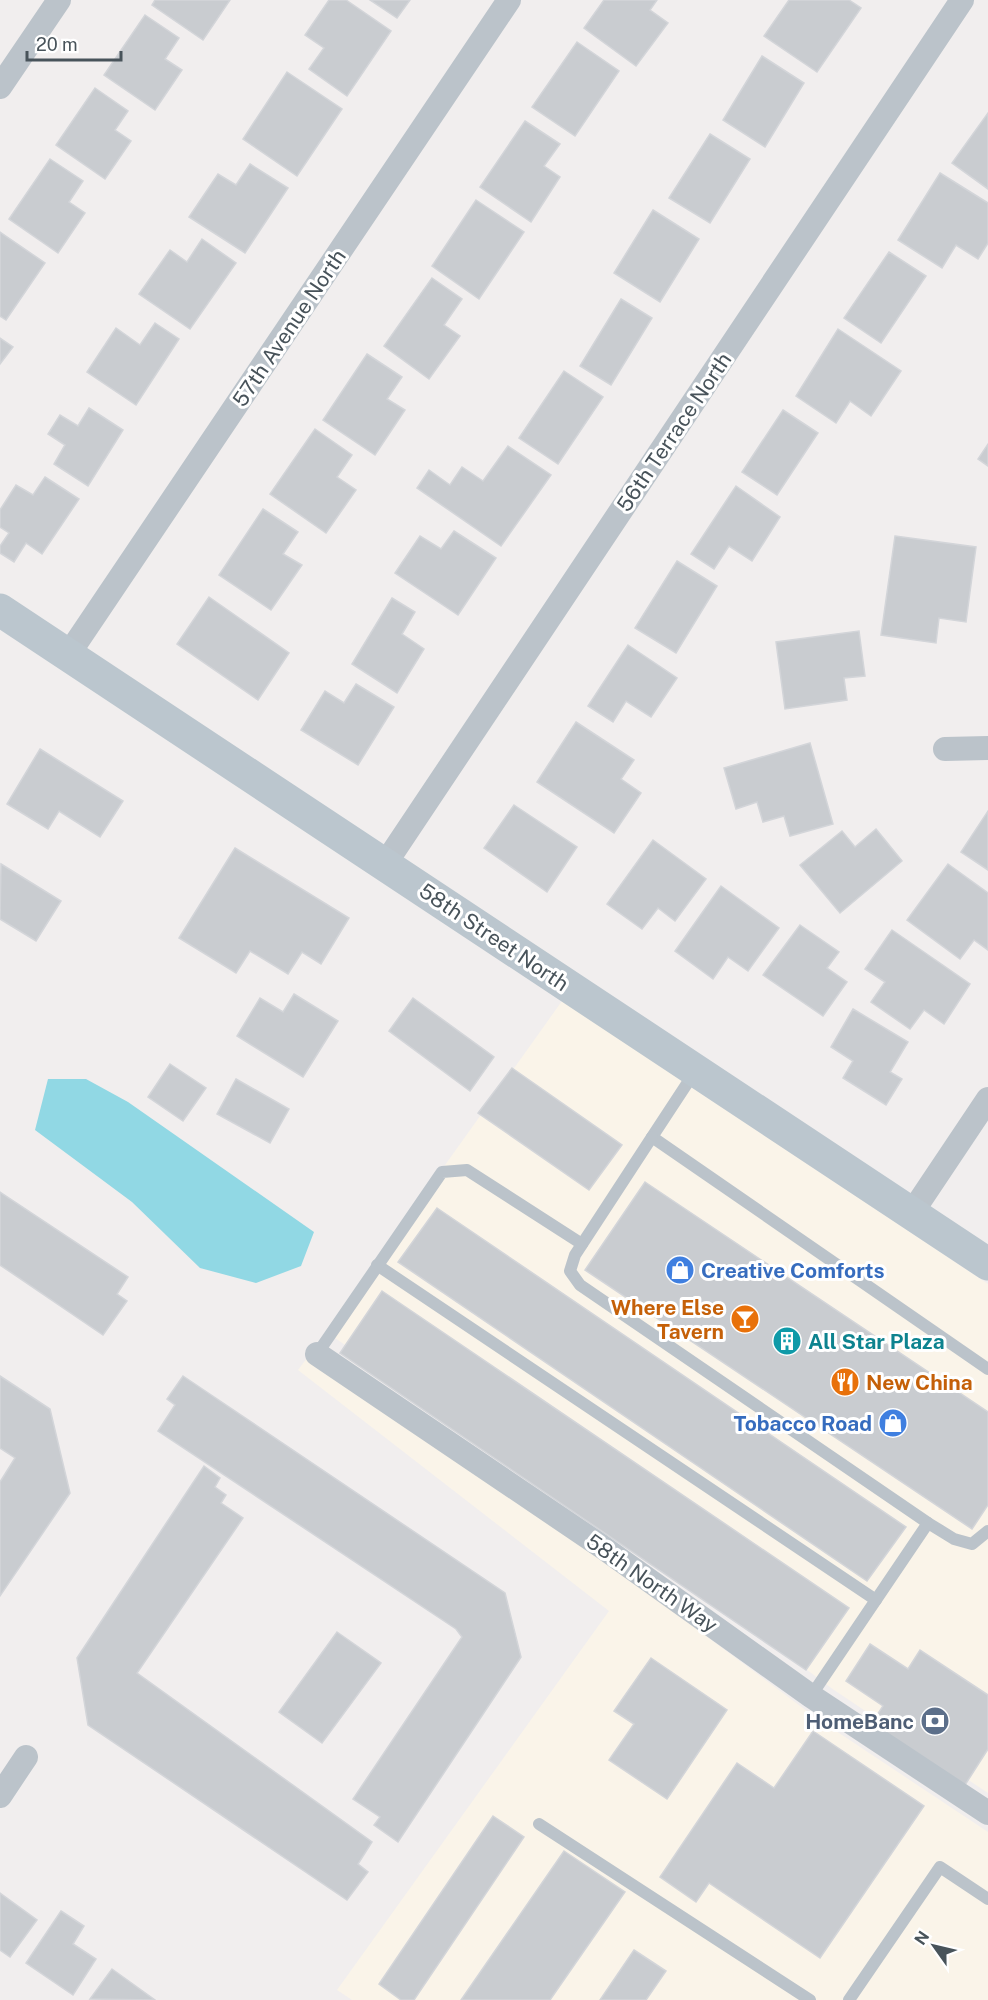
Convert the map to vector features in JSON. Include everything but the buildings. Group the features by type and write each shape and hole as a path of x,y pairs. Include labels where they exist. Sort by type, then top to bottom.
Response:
{"street":[{"path":"0,87 59,0"},
{"name":"57th Avenue North","path":"68,655 509,0"},
{"name":"56th Terrace North","path":"385,864 962,0"},
{"name":"58th Street North","path":"0,610 988,1264"},
{"path":"945,749 988,748"},
{"path":"911,1214 988,1099"},
{"name":"58th North Way","path":"316,1354 601,1546 811,1696 988,1813"},
{"path":"0,1796 26,1757"}],"lane":[{"path":"696,1071 582,1244 570,1270 580,1285 928,1523 954,1539 972,1544 988,1531"},
{"path":"652,1137 988,1369"},
{"path":"316,1354 442,1172 467,1170 582,1244"},
{"path":"377,1266 876,1600"},
{"path":"811,1696 928,1523"},
{"path":"539,1824 810,2000"},
{"path":"849,2000 940,1867 988,1899"}],"shaded area":[{"path":"562,1001 988,1284 988,1793 834,1690 616,1528 326,1332"},
{"path":"307,1358 597,1555 815,1717 988,1832 988,2000 352,2000 337,1990 609,1611 298,1370"}],"water":[{"path":"48,1079 86,1079 128,1102 314,1232 301,1266 256,1283 200,1268 132,1202 35,1130"}],"place":[{"name":"Creative Comforts","path":"680,1270"},
{"name":"Where Else Tavern","path":"745,1319"},
{"name":"All Star Plaza","path":"787,1341"},
{"name":"New China","path":"845,1382"},
{"name":"Tobacco Road","path":"893,1423"},
{"name":"HomeBanc","path":"935,1721"}]}
